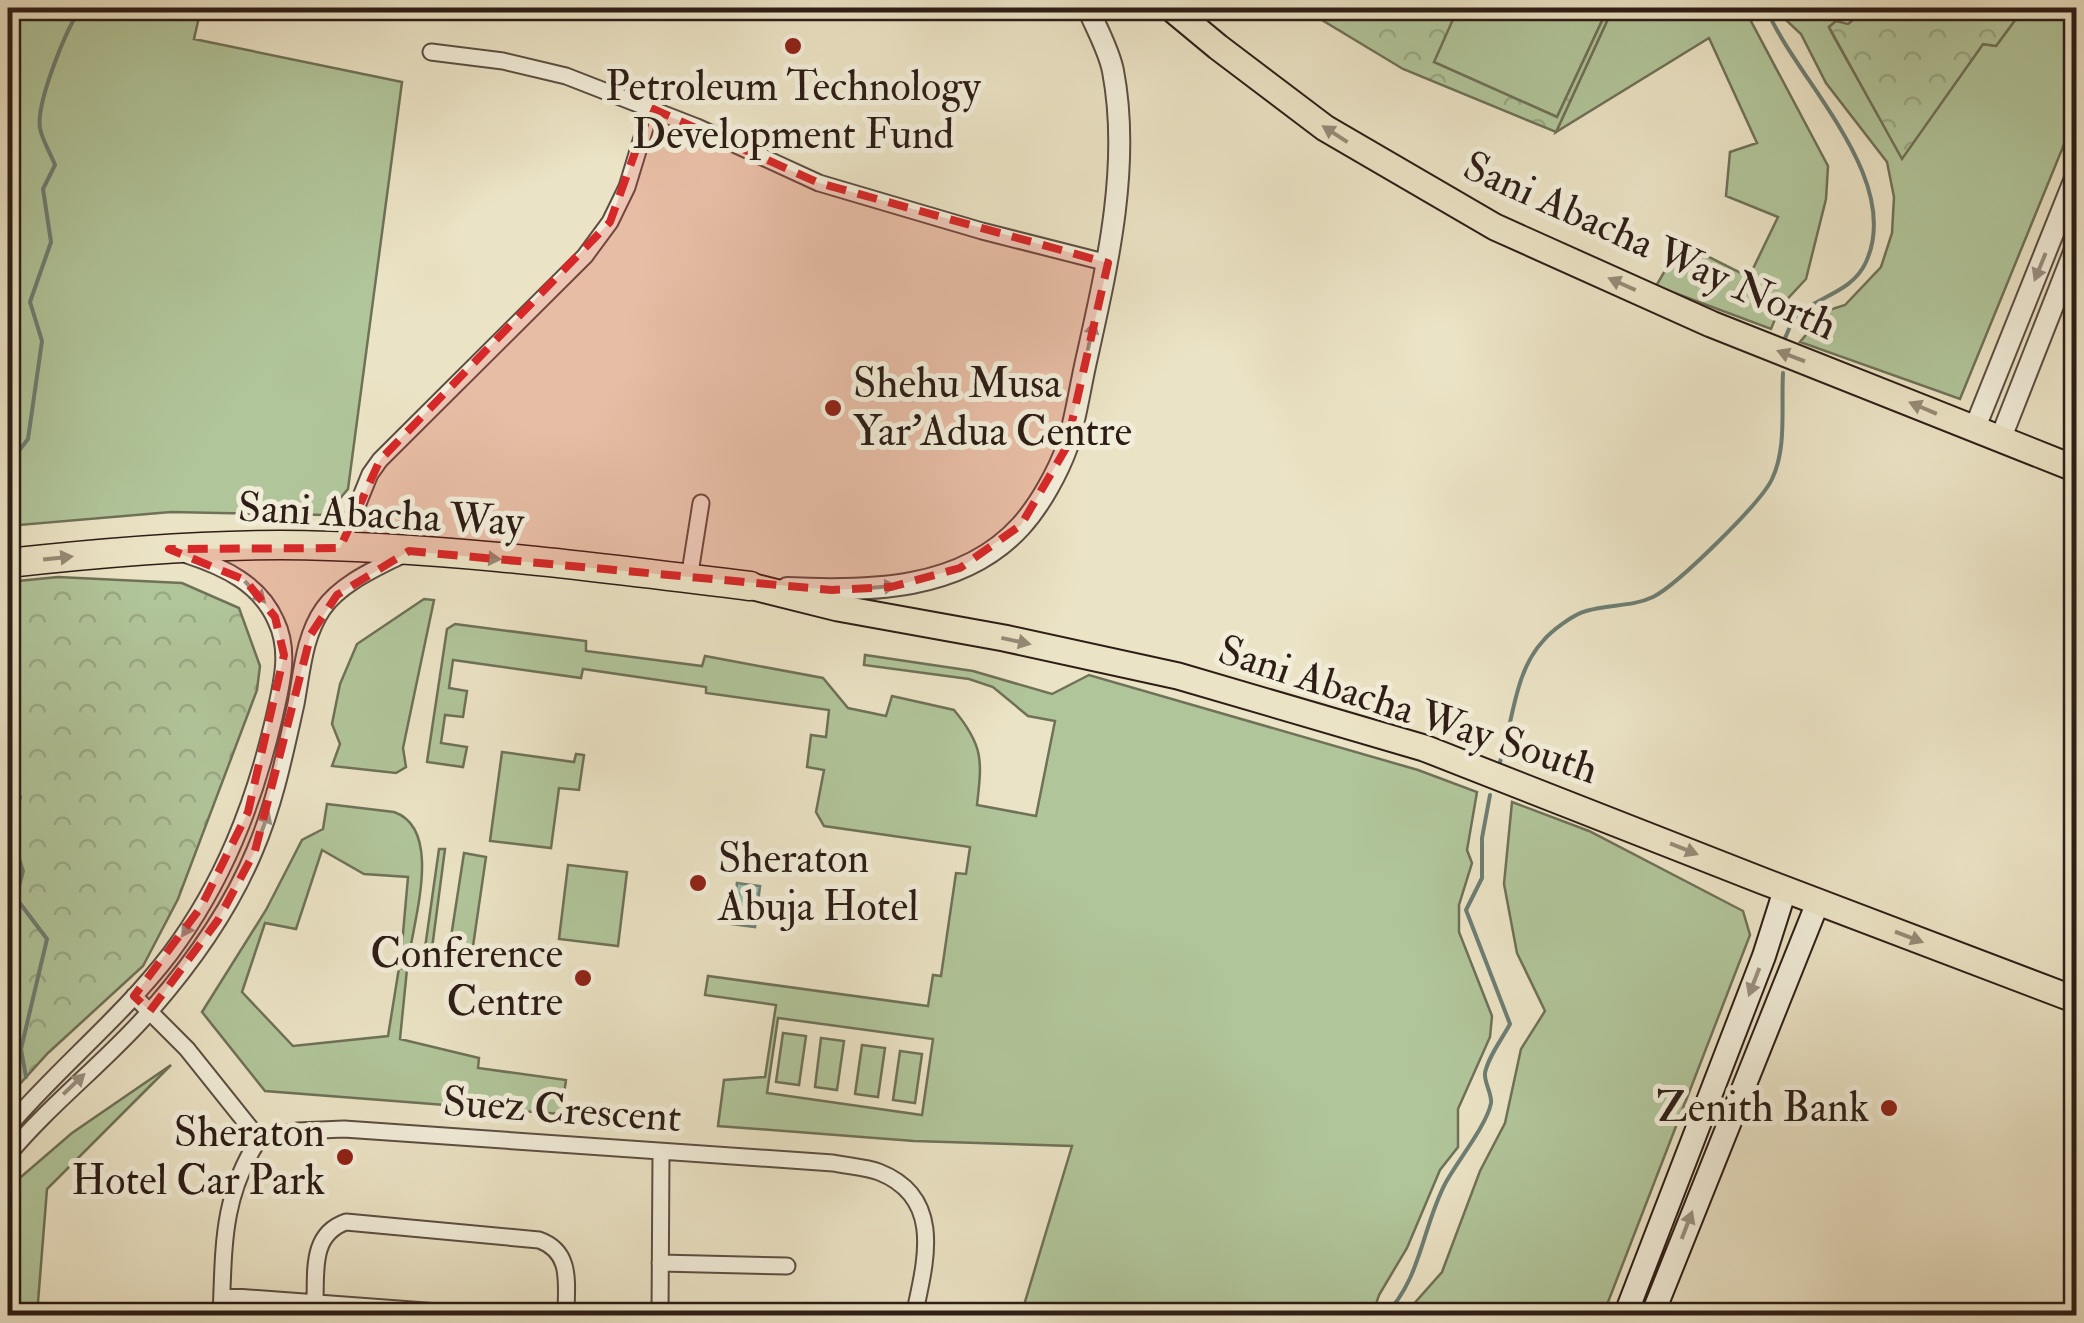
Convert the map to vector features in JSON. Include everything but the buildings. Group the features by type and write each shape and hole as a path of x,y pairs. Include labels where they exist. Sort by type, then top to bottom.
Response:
{"highway":[{"name":"Sani Abacha Way North","path":"1171,8 1325,128 1495,227 1711,324 2076,469"},
{"name":"Sani Abacha Way","path":"8,563 109,552 280,545 409,551 750,586"},
{"name":"Sani Abacha Way South","path":"750,586 838,608 1004,638 1178,676 1424,748 2076,1000"},
{"path":"2032,983 2076,1020"}],"main road":[{"path":"1624,1316 1764,956 1785,890"},
{"path":"1654,1314 1818,902"}],"street":[{"path":"750,586 852,589 932,579 984,554 1022,525 1040,498 1066,448 1108,263 1117,183 1113,70 1088,8"},
{"path":"432,52 503,61 566,76 651,108 819,184 1108,263"},
{"path":"340,548 370,474 380,460 585,256 610,222 627,187 651,108"},
{"path":"1974,430 2076,176"},
{"path":"2000,440 2076,247"},
{"path":"688,578 700,503"},
{"path":"8,1127 134,996 185,932 237,840 264,762 284,655 275,617 245,580 211,563 169,550"},
{"path":"8,1155 35,1123 150,1011 218,920 255,851 283,766 304,656 321,612 366,574 409,551"},
{"path":"134,996 196,1059 260,1139 244,1162 228,1203 220,1316"},
{"name":"Suez Crescent","path":"260,1139 297,1131 344,1129 660,1154 833,1163 878,1172 901,1185 918,1204 926,1229 926,1256 914,1316"},
{"path":"660,1154 660,1316"},
{"path":"315,1302 316,1267 324,1236 346,1222 538,1240 554,1246 562,1256 566,1316"},
{"path":"660,1263 787,1266"},
{"path":"222,1296 493,1316"}],"highlighted area":[{"path":"651,108 819,183 1108,263 1066,448 1021,525 960,568 891,587 832,590 409,551 337,595 311,634 255,851 218,920 150,1011 134,996 201,907 248,812 284,655 275,617 245,580 169,549 340,548 380,460 610,222"}],"green space":[{"path":"8,8 201,8 194,39 402,82 348,489 326,515 171,512 8,526"},
{"path":"1302,8 1458,8 1434,62 1557,117 1608,8 1613,8 1556,132 1403,69"},
{"path":"1458,8 1608,8 1557,117 1433,62"},
{"path":"1613,8 1744,8 1828,166 1826,199 1806,279 1780,307 1771,329 1656,286 1681,243 1749,277 1778,217 1726,196 1730,152 1757,143 1709,38 1556,132"},
{"path":"1773,8 1825,8 1836,21 1829,27 1834,37 1902,158 1983,44 1996,46 2024,8 2076,8 2076,115 1960,399 1800,342 1826,311 1845,305 1881,267 1892,233 1894,197 1887,162 1826,83 1801,34"},
{"path":"1862,8 2024,8 1996,46 1983,44 1902,159 1829,27 1836,21 1848,24 1861,14"},
{"path":"58,577 182,583 239,608 260,666 257,690 178,899 143,966 48,1053 8,1097 8,582"},
{"path":"424,599 434,600 403,748 406,767 396,773 332,766 340,744 332,724 340,684 357,644"},
{"path":"455,624 586,641 586,651 702,666 705,656 823,678 848,708 886,716 892,696 954,710 979,754 977,805 1036,816 1055,721 1028,716 993,687 969,679 864,665 865,655 973,671 1052,694 1089,675 1418,770 1477,792 1467,850 1472,863 1459,905 1459,932 1492,1016 1490,1037 1458,1109 1458,1147 1440,1170 1407,1248 1375,1307 1365,1316 1021,1315 1072,1146 914,1141 718,1126 724,1080 765,1077 776,1005 705,995 708,976 928,1006 933,975 941,976 956,873 966,874 970,847 824,826 816,812 824,770 807,767 811,735 826,737 829,710 706,693 706,687 583,669 581,678 453,660 449,688 467,691 463,717 445,715 441,743 467,747 463,767 427,762 447,629","holes":["778,1018 933,1039 922,1115 767,1093"]},
{"path":"502,752 574,762 576,754 584,755 579,790 559,788 551,848 490,841"},
{"path":"1512,802 1589,831 1743,911 1750,935 1603,1315 1404,1315 1442,1272 1480,1171 1505,1123 1521,1049 1545,1011 1517,953 1504,884"},
{"path":"327,804 394,812 409,822 418,836 422,876 409,957 401,956 408,877 364,874 322,850 296,929 265,923 242,992 293,1046 388,1036 399,968 407,969 400,1039 479,1058 478,1068 566,1080 561,1114 265,1091 202,1012 266,910 302,840 323,829"},
{"path":"439,849 445,849 431,956 424,955"},
{"path":"464,853 486,857 472,953 449,950"},
{"path":"568,865 627,872 618,946 559,939"},
{"path":"783,1033 806,1036 799,1085 776,1082"},
{"path":"821,1038 844,1041 837,1090 815,1087"},
{"path":"862,1045 885,1048 878,1097 855,1094"},
{"path":"900,1051 922,1054 915,1103 893,1100"},
{"path":"171,1065 47,1189 37,1315 8,1315 8,1188 72,1133"}],"water":[{"path":"737,883 760,886 755,927 731,924"}],"waterway":[{"path":"8,465 28,439 42,341 30,302 51,242 43,189 55,165 41,133 40,117 53,66 81,8"},
{"path":"1766,8 1859,164 1871,197 1874,230 1860,272 1795,317 1785,338"},
{"path":"1500,762 1520,683 1533,654 1547,637 1581,613 1645,600 1665,589 1717,542 1765,490 1780,454 1783,373"},
{"path":"8,772 20,797 11,834 23,871 16,898 47,939 21,1049 26,1077"},
{"path":"1384,1316 1406,1286 1445,1184 1488,1112 1491,1099 1485,1073 1510,1024 1466,910 1482,878 1482,838 1490,795"}],"place":[{"name":"Petroleum Technology Development Fund","path":"793,46"},
{"name":"Shehu Musa Yar’Adua Centre","path":"833,408"},
{"name":"Sheraton Abuja Hotel","path":"698,883"},
{"name":"Conference Centre","path":"583,978"},
{"name":"Zenith Bank","path":"1889,1108"},
{"name":"Sheraton Hotel Car Park","path":"345,1157"}]}
